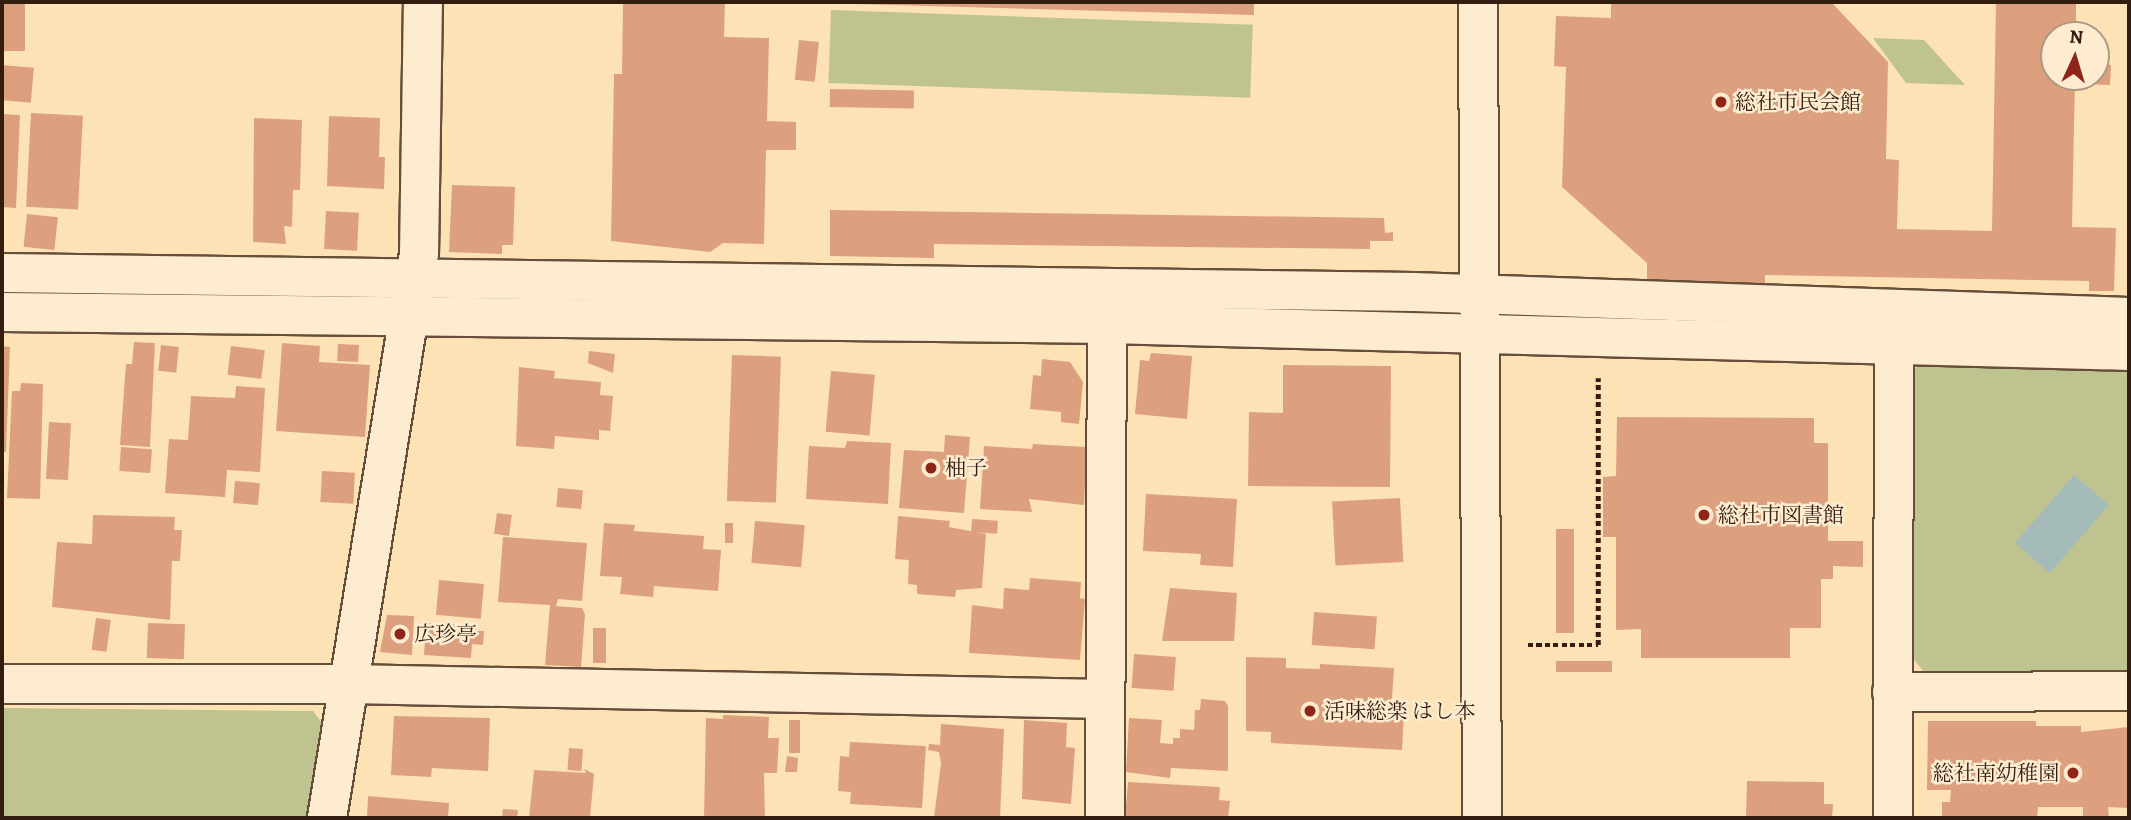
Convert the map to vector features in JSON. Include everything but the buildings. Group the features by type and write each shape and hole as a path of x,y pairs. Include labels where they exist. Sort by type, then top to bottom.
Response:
{"street":[{"path":"327,818 419,254 423,2"},
{"path":"1478,2 1482,818"},
{"path":"2,273 415,279 1108,307 1479,332 1598,335 2129,317"},
{"path":"2,312 409,317 1108,307 1479,295 1893,326 2129,351"},
{"path":"1105,818 1108,307"},
{"path":"1893,326 1893,818"},
{"path":"2,684 349,684 1105,699"},
{"path":"1892,692 2129,691"}],"path":[{"path":"1528,645 1598,645 1598,335"}],"green space":[{"path":"831,10 1253,25 1250,98 828,83"},
{"path":"1873,38 1924,40 1965,85 1906,83"},
{"path":"1931,356 2129,364 2129,670 1924,672 1910,655 1907,375"},
{"path":"2,708 313,711 322,723 307,818 2,818"}],"water":[{"path":"2074,475 2109,505 2050,573 2015,543"}],"place":[{"name":"総社市民会館","path":"1721,102"},
{"name":"柚子","path":"931,468"},
{"name":"総社市図書館","path":"1704,515"},
{"name":"広珍亭","path":"400,634"},
{"name":"活味総楽 はし本","path":"1310,711"},
{"name":"総社南幼稚園","path":"2073,773"}]}
